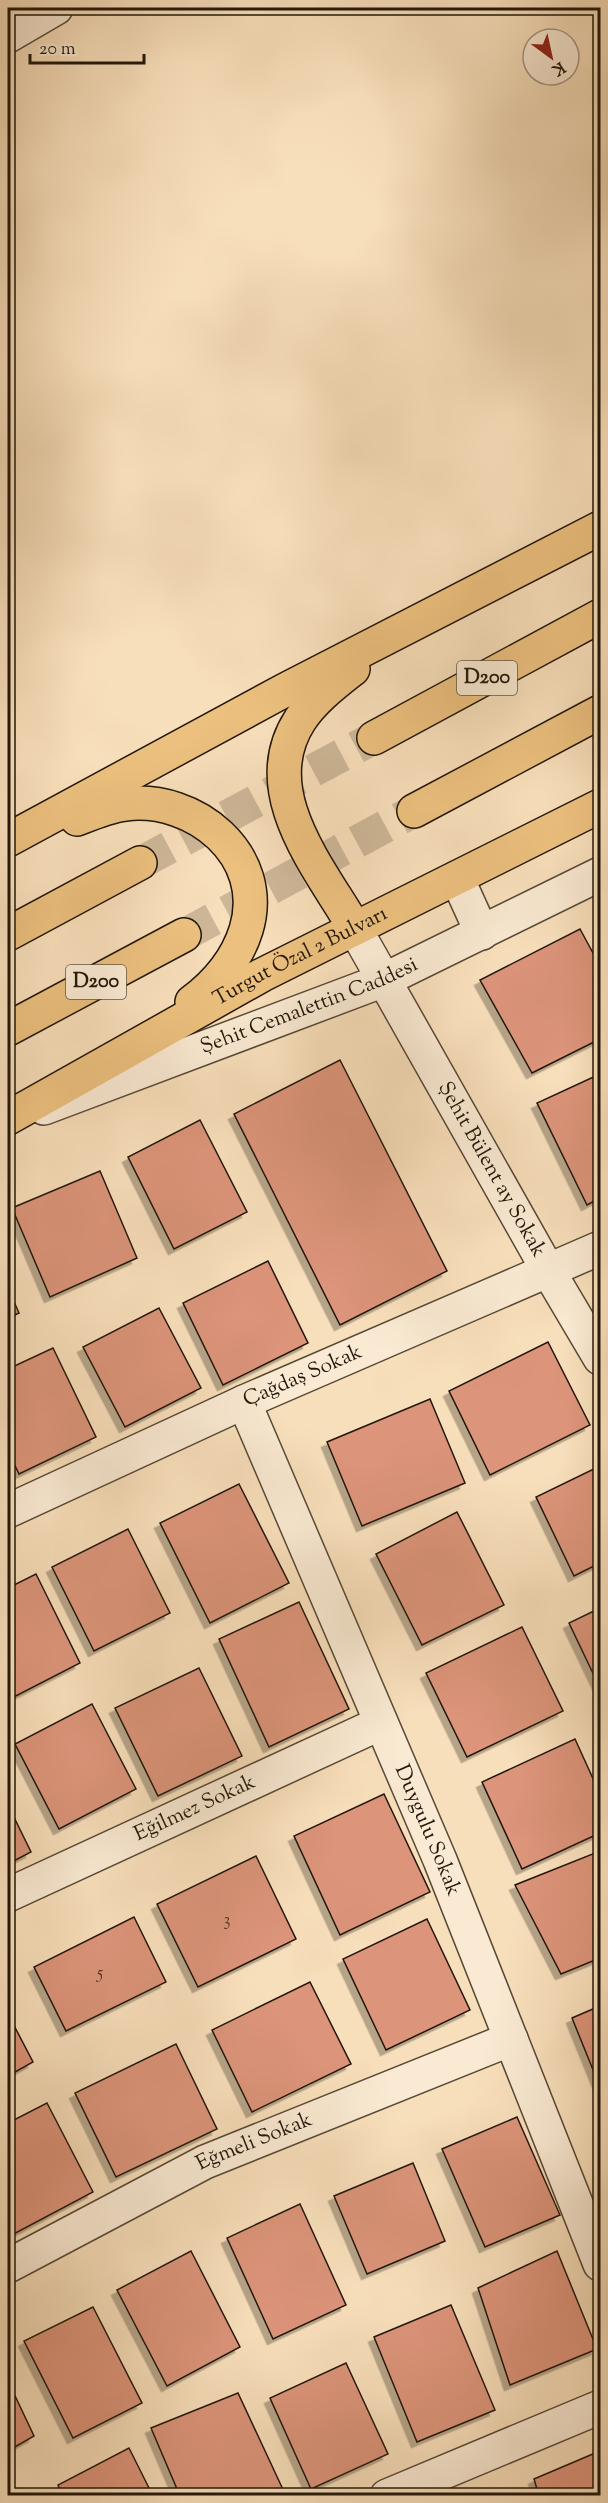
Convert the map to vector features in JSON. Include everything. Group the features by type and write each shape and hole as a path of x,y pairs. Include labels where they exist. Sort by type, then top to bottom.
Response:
{"highway":[{"path":"8,840 233,718 600,528"},
{"path":"354,927 298,831 285,798 284,760 290,738 301,718 329,688 370,656 433,614"},
{"name":"D200","path":"374,738 600,616"},
{"path":"414,812 600,712"},
{"path":"8,849 95,812 124,804 158,803 203,820 229,843 243,869 250,911 246,930 235,958 206,992 134,1047"},
{"name":"Turgut Özal 2 Bulvarı","path":"8,1119 134,1047 354,927 599,806"},
{"path":"8,934 140,863"},
{"name":"D200","path":"8,1029 184,935"}],"street":[{"path":"8,36 56,8"},
{"name":"Şehit Cemalettin Caddesi","path":"8,1119 128,1078 384,980 600,873"},
{"path":"457,878 482,933"},
{"name":"Şehit Bülent ay Sokak","path":"354,927 600,1358"},
{"name":"Çağdaş Sokak","path":"8,1510 244,1402 600,1248"},
{"name":"Duygulu Sokak","path":"244,1402 440,1860 600,2264"},
{"name":"Eğilmez Sokak","path":"8,1895 381,1723"},
{"name":"Eğmeli Sokak","path":"8,2266 205,2162 511,2039"},
{"path":"387,2496 600,2407"}],"building":[{"path":"580,929 600,966 600,1039 532,1073 480,980"},
{"path":"340,1060 447,1271 340,1325 234,1114"},
{"path":"600,1074 600,1198 587,1205 537,1103"},
{"path":"200,1120 247,1212 174,1249 128,1157"},
{"path":"100,1171 137,1258 50,1297 12,1208"},
{"path":"268,1261 308,1343 223,1385 183,1303"},
{"path":"8,1288 19,1313 8,1318"},
{"path":"159,1308 201,1388 125,1427 83,1347"},
{"path":"548,1342 590,1425 490,1475 449,1391"},
{"path":"53,1348 96,1437 19,1474 8,1451 8,1369"},
{"path":"430,1399 465,1483 362,1526 327,1442"},
{"path":"600,1466 600,1563 574,1576 536,1497"},
{"path":"239,1484 289,1583 210,1623 160,1523"},
{"path":"457,1512 504,1605 422,1645 376,1554"},
{"path":"128,1529 170,1613 94,1651 52,1567"},
{"path":"36,1574 80,1663 8,1700 8,1588"},
{"path":"299,1602 349,1709 269,1747 219,1639"},
{"path":"600,1608 600,1688 569,1623"},
{"path":"522,1627 563,1711 467,1757 426,1673"},
{"path":"199,1668 242,1756 158,1796 115,1708"},
{"path":"92,1704 136,1789 59,1829 15,1744"},
{"path":"575,1739 600,1794 600,1833 522,1869 482,1782"},
{"path":"384,1794 430,1892 340,1935 294,1836"},
{"path":"8,1805 31,1852 8,1864"},
{"path":"600,1851 600,1958 561,1974 515,1885"},
{"path":"256,1856 296,1939 198,1987 157,1904"},
{"path":"134,1917 166,1982 66,2031 34,1967"},
{"path":"427,1919 470,2010 386,2050 343,1959"},
{"path":"310,1982 351,2064 252,2112 212,2030"},
{"path":"600,2006 600,2087 572,2018"},
{"path":"8,2014 33,2062 8,2076"},
{"path":"176,2044 217,2129 116,2177 75,2093"},
{"path":"47,2103 93,2192 8,2237 8,2123"},
{"path":"517,2117 560,2215 485,2247 442,2149"},
{"path":"413,2163 445,2241 367,2274 334,2196"},
{"path":"300,2204 346,2305 273,2339 227,2238"},
{"path":"191,2251 240,2347 167,2386 117,2290"},
{"path":"557,2251 597,2349 510,2385 478,2288"},
{"path":"451,2305 495,2410 417,2442 374,2337"},
{"path":"93,2307 142,2403 73,2438 24,2341"},
{"path":"346,2363 388,2454 311,2489 270,2398"},
{"path":"8,2381 34,2436 8,2451"},
{"path":"238,2393 286,2496 180,2496 151,2428"},
{"path":"129,2448 153,2496 63,2496 58,2485"},
{"path":"600,2451 600,2496 539,2496 534,2479"}],"tunnel":[{"path":"140,863 374,738"},
{"path":"184,935 414,811"}]}
